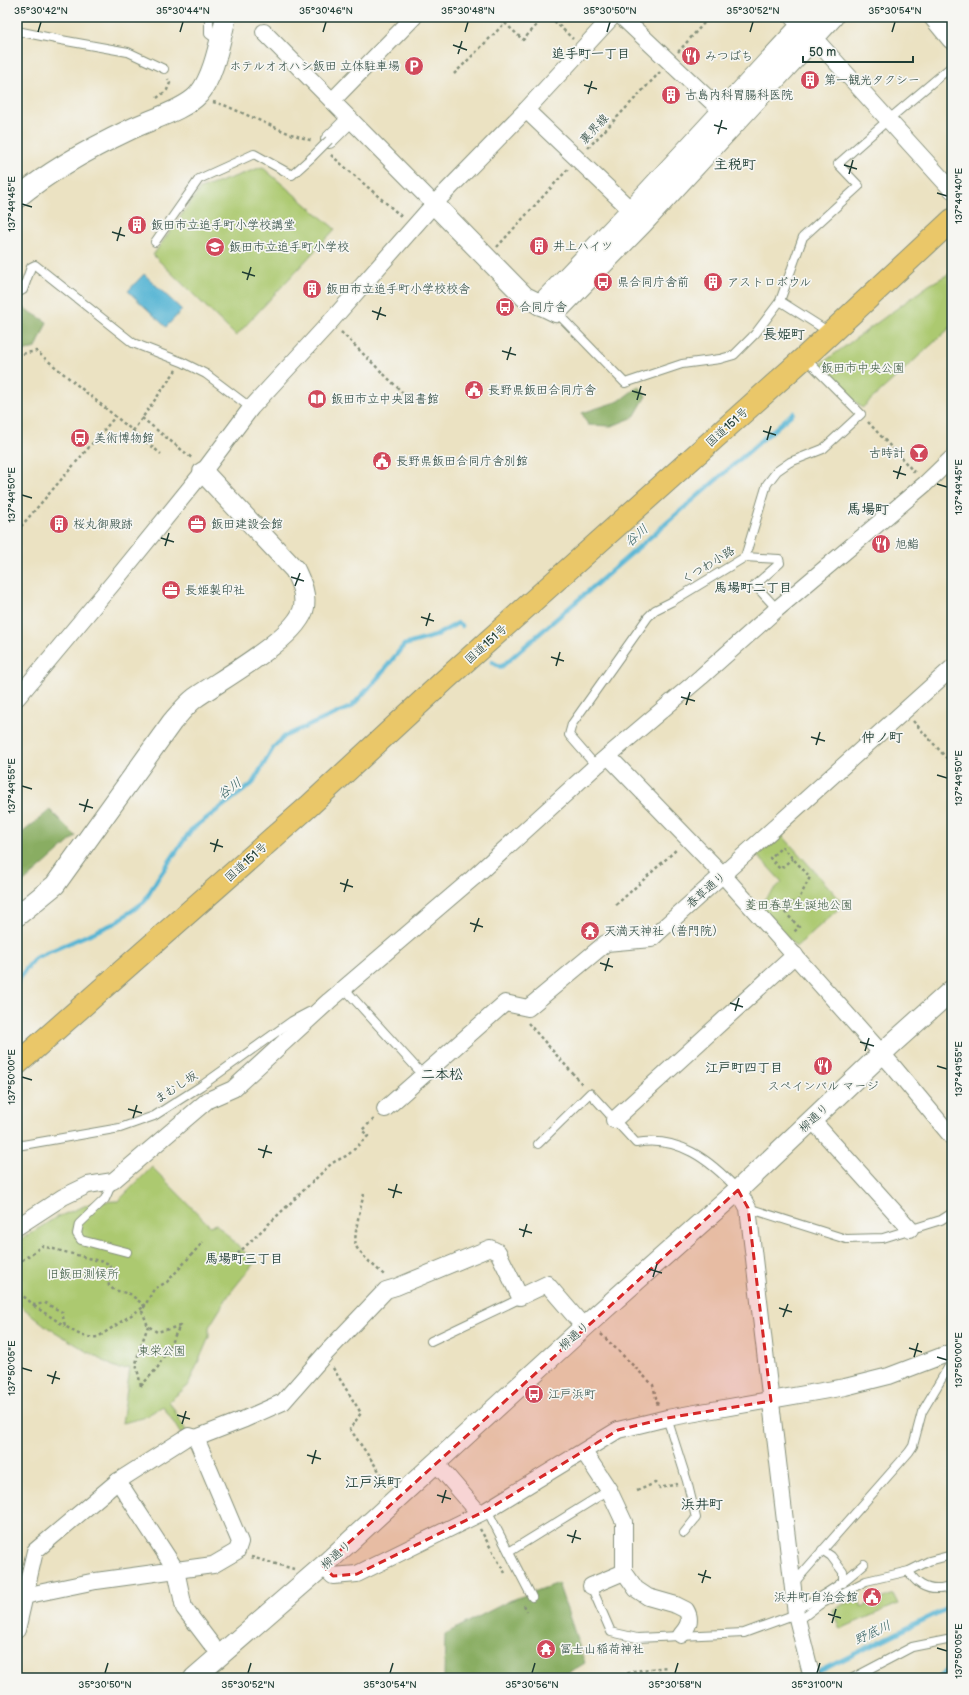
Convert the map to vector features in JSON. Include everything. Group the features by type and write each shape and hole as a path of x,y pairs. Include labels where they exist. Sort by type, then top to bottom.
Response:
{"highway":[{"name":"国道151号","path":"17,1064 303,811 452,674 804,358 952,220"}],"street":[{"path":"17,198 38,181 69,161 129,130 189,103 199,94 208,80 226,17"},
{"path":"332,100 414,17"},
{"path":"17,698 113,583 200,468 251,408 434,204 526,110 612,17"},
{"path":"622,17 670,61 728,118"},
{"path":"548,308 644,222 804,24 833,17"},
{"path":"934,17 952,39"},
{"path":"804,24 952,190"},
{"path":"264,32 525,297 548,308"},
{"path":"526,110 631,210"},
{"path":"548,308 631,210 728,118"},
{"path":"323,144 350,119"},
{"path":"17,1226 63,1196 88,1185 112,1181 208,1100 233,1089 328,1001 473,878 596,766 701,677 777,609 925,484 952,458"},
{"path":"17,916 55,885 172,722 193,699 264,652 294,626 304,609 304,590 295,570 200,468"},
{"name":"春草通り","path":"384,1109 505,1004 528,1008 606,944 651,939 905,712 952,668"},
{"path":"608,756 723,875 796,955 952,1137"},
{"path":"614,1120 796,955"},
{"name":"柳通り","path":"194,1678 323,1566 436,1463 592,1330 812,1120 952,990"},
{"path":"812,1120 910,1229"},
{"path":"738,1190 748,1208 793,1584 797,1612 812,1678"},
{"path":"17,1630 21,1605 35,1551 118,1481 189,1436 196,1438 283,1402 325,1354 386,1290 490,1248 498,1252 520,1297 547,1284 592,1330"},
{"path":"323,1566 333,1576 357,1574 480,1513 584,1452 618,1430 664,1419 845,1387 889,1376 952,1352"},
{"path":"21,1605 96,1581 213,1565 238,1551 240,1542 196,1438"},
{"path":"584,1452 609,1490 624,1522 624,1572 636,1589 648,1597 686,1610 690,1618 689,1623 681,1635"},
{"path":"436,1463 480,1513"},
{"path":"118,1481 176,1570 184,1608 212,1644"},
{"path":"591,1586 624,1572"}],"lane":[{"path":"209,17 208,34 220,42"},
{"path":"17,30 61,40 128,52 164,69"},
{"path":"548,308 625,383 682,364 720,359 734,355 755,334 780,301 803,237 859,186 838,164 952,66"},
{"path":"155,242 199,179 254,154 292,175 312,157 323,144"},
{"path":"17,293 23,290 30,267 35,265 133,343 182,362 206,374 251,408"},
{"path":"780,301 830,333"},
{"path":"804,358 861,414"},
{"name":"くつわ小路","path":"596,766 569,735 572,724 648,617 655,610 671,602 744,557 767,484 777,471 790,462 823,449 861,414"},
{"path":"744,557 779,559 780,563 755,586 777,609"},
{"path":"344,988 423,1075"},
{"name":"まむし坂","path":"17,1146 120,1128 154,1116 201,1086 292,1021 328,1001"},
{"path":"538,1144 590,1093 636,1143 650,1140 661,1141 693,1152 712,1164 738,1190"},
{"path":"112,1181 105,1199 79,1224 77,1234 81,1240 127,1252"},
{"path":"748,1208 846,1239 883,1238 941,1220 952,1213"},
{"path":"431,1341 515,1301 520,1297"},
{"path":"793,1584 909,1452 913,1446 922,1412 952,1362"},
{"path":"664,1419 687,1481 696,1518 684,1533"},
{"path":"508,1552 609,1490"},
{"path":"480,1513 508,1552 532,1597"},
{"path":"822,1550 831,1556 843,1572 843,1582"},
{"path":"591,1586 611,1632 638,1638 744,1633 819,1605 866,1581 909,1571 929,1561 952,1555"},
{"path":"797,1612 802,1607 843,1582 864,1564"},
{"path":"909,1571 919,1585 938,1590 949,1587 952,1589"},
{"path":"853,1678 912,1648 952,1640"}],"path":[{"path":"454,74 505,23 523,40 544,17"},
{"path":"550,17 574,40"},
{"name":"裏界線","path":"496,248 670,61 704,22"},
{"path":"156,99 167,90 170,83 164,69"},
{"path":"212,102 224,105 288,133 323,144 414,227"},
{"path":"330,321 406,395"},
{"path":"17,355 36,351 161,454"},
{"path":"133,431 182,362"},
{"path":"861,414 925,484"},
{"path":"17,531 115,417"},
{"path":"142,418 200,468"},
{"path":"905,712 952,764"},
{"path":"616,905 688,839"},
{"path":"788,938 799,927 779,906 798,902 810,877 782,847 770,858 780,869 792,858"},
{"path":"512,1005 590,1093"},
{"path":"221,1259 226,1265 332,1163 348,1155 368,1136 362,1130 384,1109"},
{"path":"364,1194 358,1220 356,1246 360,1252 396,1287"},
{"path":"148,1326 138,1351 136,1364 140,1386 158,1367 180,1326 157,1332 148,1326 142,1311 154,1289 167,1282 202,1242"},
{"path":"17,1264 42,1246 107,1262 111,1268 108,1280 109,1286 114,1290 130,1294 145,1306"},
{"path":"17,1291 34,1305 65,1326 79,1334 92,1338 98,1337 145,1306"},
{"path":"34,1305 45,1303 62,1312 65,1326"},
{"path":"592,1330 653,1385 664,1419"},
{"path":"325,1354 361,1413 350,1429 390,1487"},
{"path":"637,1491 655,1482 660,1488 687,1481"},
{"path":"480,1513 508,1577"},
{"path":"238,1551 261,1561 296,1570"},
{"path":"523,1604 527,1611"},
{"path":"616,1678 634,1671 667,1667"}],"highlighted area":[{"path":"738,1190 748,1208 771,1401 667,1418 618,1430 487,1510 357,1574 333,1576 323,1566"}],"green space":[{"path":"262,167 335,229 236,336 153,255 200,189"},
{"name":"飯田市中央公園","path":"952,272 952,326 862,408 818,366 929,285"},
{"path":"17,304 47,322 36,348 17,352"},
{"path":"639,386 646,396 634,417 612,426 588,425 582,413 619,401"},
{"path":"50,810 76,836 17,888 17,837"},
{"name":"菱田春草生誕地公園","path":"781,834 844,904 796,947 758,905 782,882 757,855"},
{"name":"旧飯田測候所","path":"152,1167 210,1226 216,1224 255,1262 230,1293 209,1327 209,1337 188,1386 169,1401 189,1436 184,1439 163,1406 143,1418 122,1423 130,1368 119,1369 103,1361 47,1327 17,1303 17,1242 55,1218 94,1202 118,1201"},
{"path":"558,1583 585,1663 560,1678 444,1678 445,1634 509,1601"},
{"path":"893,1594 898,1604 840,1629 832,1610 858,1598 862,1607"}],"water":[{"path":"144,274 182,310 166,327 128,291"}],"waterway":[{"name":"谷川","path":"492,662 501,667 793,413"},
{"name":"谷川","path":"17,985 19,978 35,958 115,923 144,902 158,878 191,830 252,784 273,748 285,736 351,707 376,680 404,645 435,636 458,623 462,626"},
{"name":"野底川","path":"801,1678 822,1670 952,1606"},
{"path":"938,1678 952,1665"}],"place":[{"name":"みつばち","path":"691,56"},
{"name":"ホテルオオハシ飯田 立体駐車場","path":"414,66"},
{"name":"第一観光タクシー","path":"810,80"},
{"name":"古島内科胃腸科医院","path":"671,95"},
{"name":"飯田市立追手町小学校講堂","path":"137,225"},
{"name":"井上ハイツ","path":"539,246"},
{"name":"飯田市立追手町小学校","path":"215,247"},
{"name":"県合同庁舎前","path":"603,282"},
{"name":"アストロボウル","path":"713,282"},
{"name":"飯田市立追手町小学校校舎","path":"312,289"},
{"name":"合同庁舎","path":"505,307"},
{"name":"長野県飯田合同庁舎","path":"474,390"},
{"name":"飯田市立中央図書館","path":"317,399"},
{"name":"美術博物館","path":"80,438"},
{"name":"古時計","path":"919,453"},
{"name":"長野県飯田合同庁舎別館","path":"382,461"},
{"name":"桜丸御殿跡","path":"59,524"},
{"name":"飯田建設会館","path":"197,524"},
{"name":"旭鮨","path":"881,544"},
{"name":"長姫製印社","path":"171,590"},
{"name":"天満天神社（普門院）","path":"590,931"},
{"name":"スペインバル マージ","path":"823,1066"},
{"name":"江戸浜町","path":"534,1394"},
{"name":"浜井町自治会館","path":"872,1597"},
{"name":"冨士山稲荷神社","path":"546,1649"}],"district":[{"name":"追手町一丁目","path":"591,53"},
{"name":"主税町","path":"735,164"},
{"name":"長姫町","path":"784,334"},
{"name":"馬場町","path":"868,509"},
{"name":"馬場町二丁目","path":"753,587"},
{"name":"仲ノ町","path":"882,737"},
{"name":"江戸町四丁目","path":"744,1067"},
{"name":"二本松","path":"442,1074"},
{"name":"馬場町三丁目","path":"244,1258"},
{"name":"江戸浜町","path":"373,1482"},
{"name":"浜井町","path":"702,1504"}],"park label":[{"name":"東栄公園","path":"162,1351"}]}
